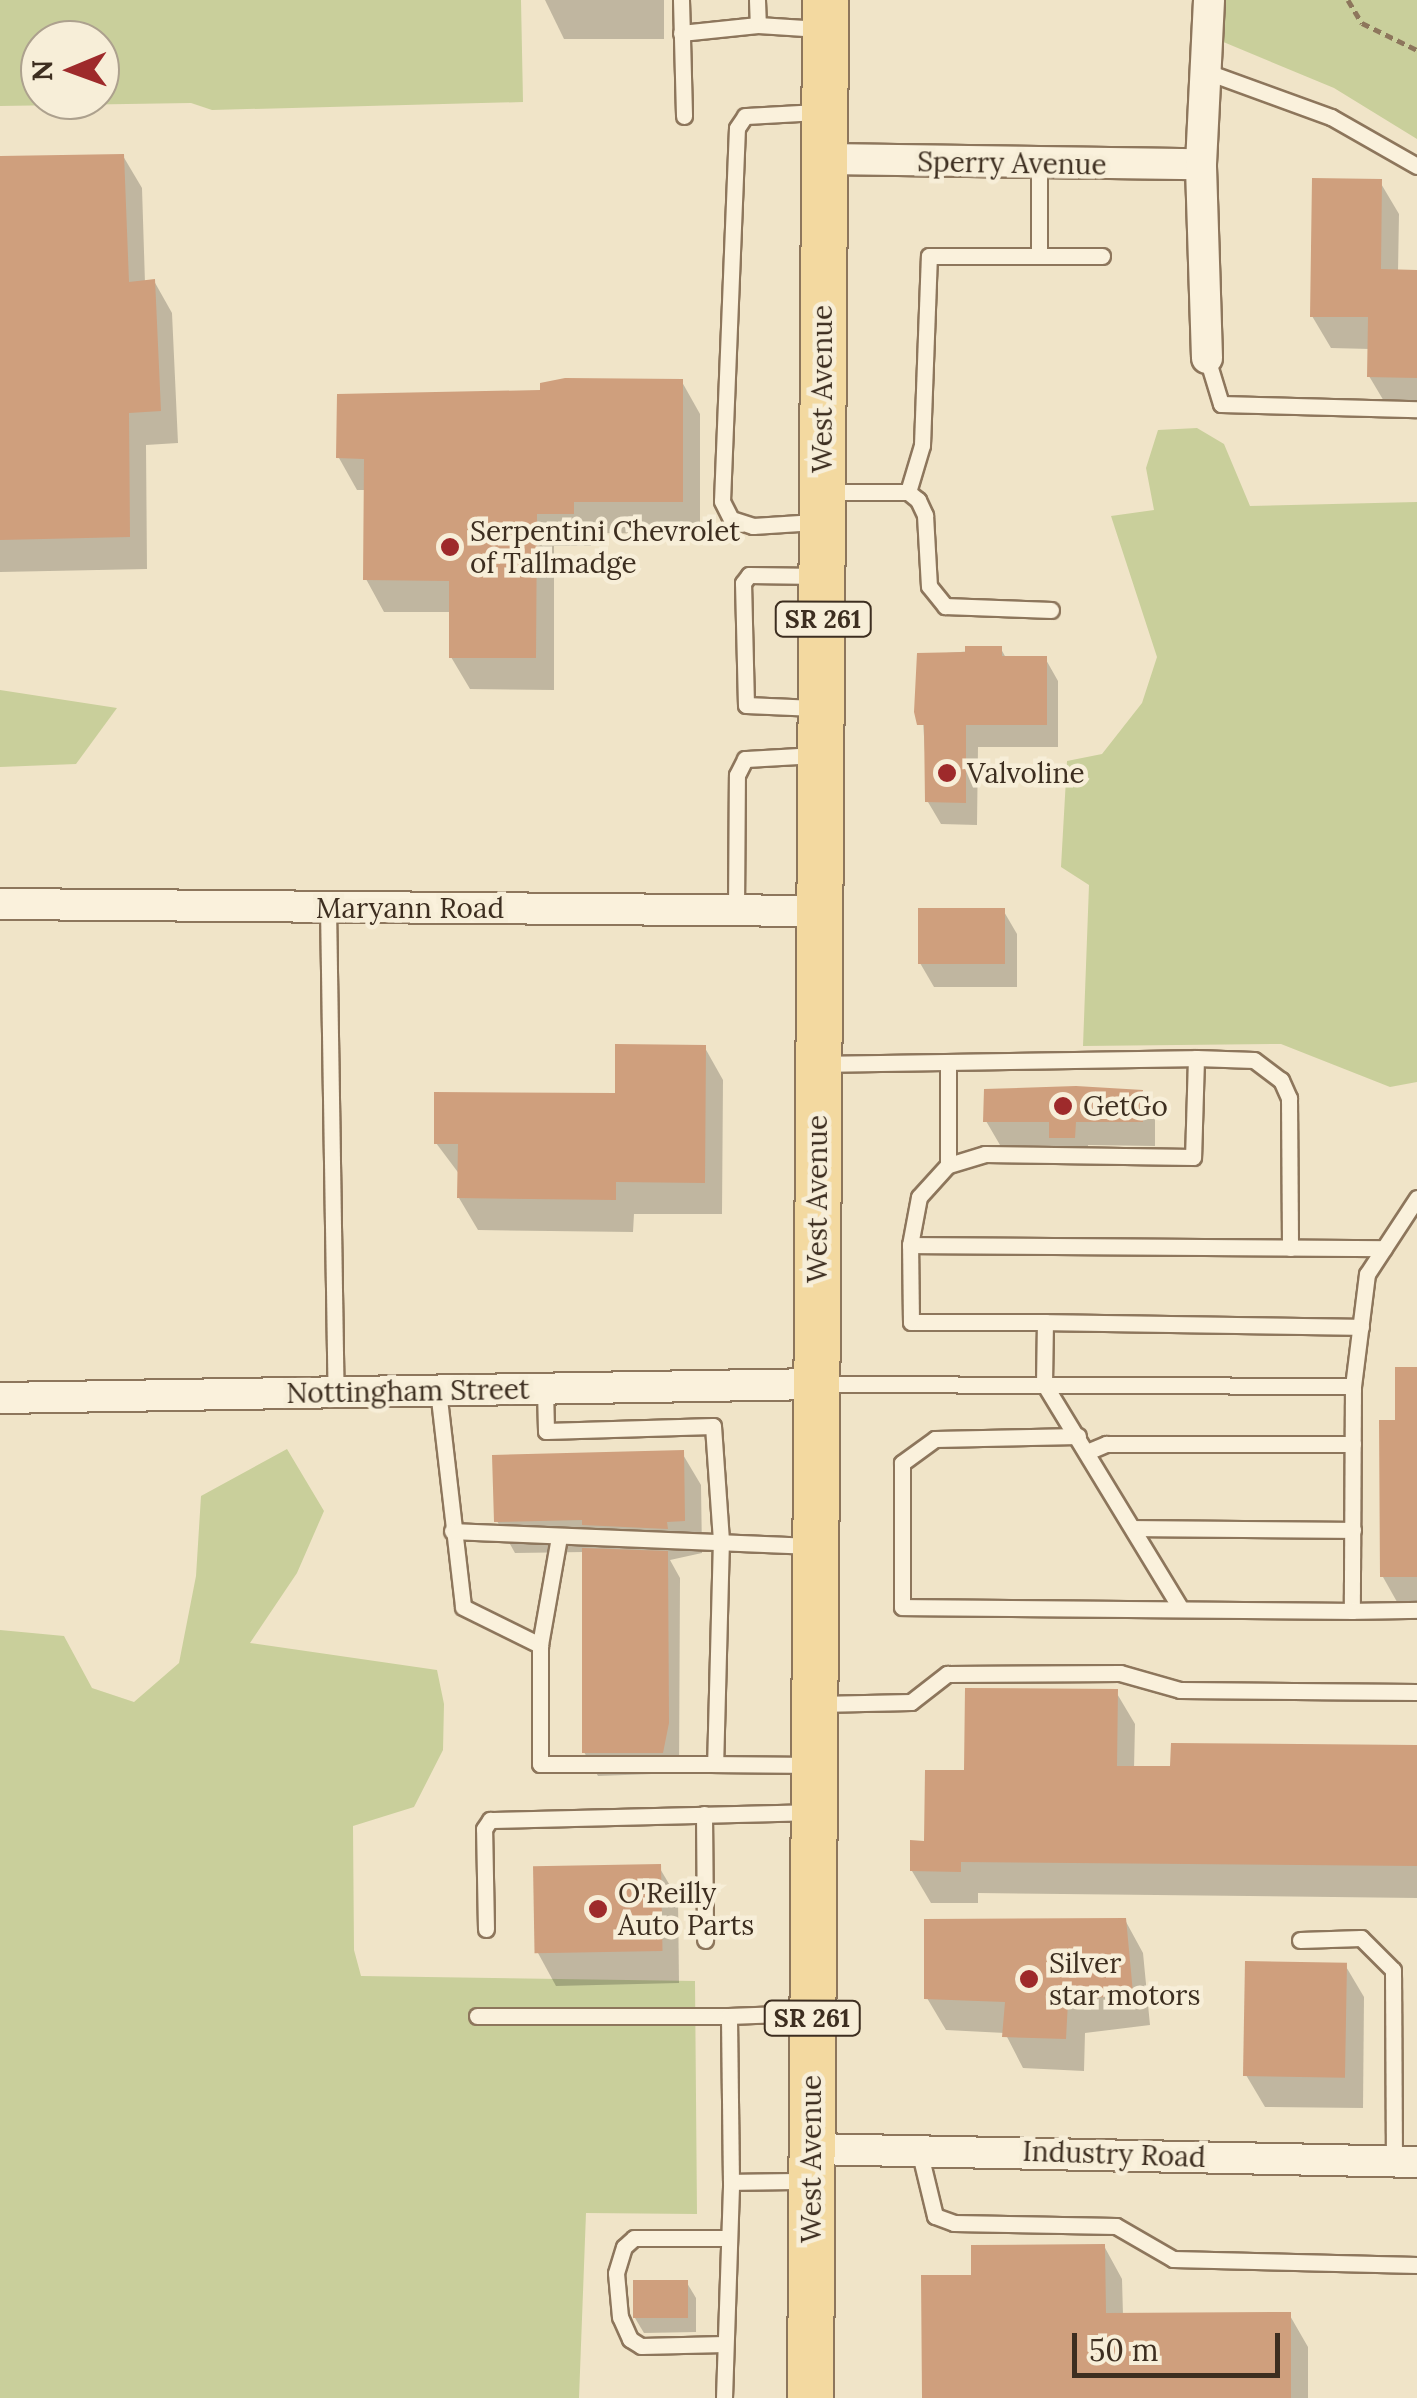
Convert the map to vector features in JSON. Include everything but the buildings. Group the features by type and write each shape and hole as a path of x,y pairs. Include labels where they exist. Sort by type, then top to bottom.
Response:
{"main road":[{"name":"West Avenue","path":"810,2398 824,15"}],"street":[{"path":"1207,358 1201,164 1210,73 1210,0"},
{"name":"Sperry Avenue","path":"824,159 1201,164"},
{"name":"Maryann Road","path":"0,904 819,911"},
{"name":"Nottingham Street","path":"0,1398 816,1384"},
{"name":"Industry Road","path":"812,2165 919,2150 1406,2162"}],"lane":[{"path":"681,0 684,116"},
{"path":"757,0 758,26"},
{"path":"682,34 824,15"},
{"path":"1210,73 1331,117 1417,166"},
{"path":"824,111 746,116 737,128 722,501 731,520 753,526 823,507 908,492"},
{"path":"1039,164 1039,256"},
{"path":"908,492 922,445 930,256 1102,256"},
{"path":"1207,358 1221,404 1417,409"},
{"path":"908,492 925,515 929,586 937,600 1052,610"},
{"path":"822,708 746,705 743,583 749,576 823,576"},
{"path":"736,910 737,774 745,759 821,754"},
{"path":"328,907 336,1392"},
{"path":"1196,1058 1194,1157 985,1154 948,1164 919,1197 910,1245 911,1322 1360,1327"},
{"path":"818,1064 1254,1060 1281,1080 1290,1098 1290,1248"},
{"path":"948,1062 948,1164"},
{"path":"1352,1610 1353,1386 1367,1274 1417,1198"},
{"path":"910,1245 1384,1248"},
{"path":"1045,1322 1044,1384 1180,1609"},
{"path":"816,1384 1353,1386"},
{"path":"545,1388 546,1431 713,1426 721,1539 715,1764"},
{"path":"438,1390 463,1607 540,1645"},
{"path":"1078,1436 936,1440 902,1463 902,1606 1417,1610"},
{"path":"1087,1452 1106,1444 1353,1444"},
{"path":"1133,1528 1352,1530"},
{"path":"452,1531 721,1539 815,1546"},
{"path":"559,1537 540,1645 540,1764 814,1765"},
{"path":"814,1704 910,1702 947,1674 1120,1674 1180,1690 1417,1692"},
{"path":"486,1929 484,1829 490,1820 814,1812"},
{"path":"704,1814 704,1940"},
{"path":"1300,1940 1361,1938 1393,1970 1406,2162"},
{"path":"477,2016 812,2013"},
{"path":"724,2398 731,2182 730,2016"},
{"path":"919,2150 935,2216 954,2223 1116,2226 1173,2259 1417,2265"},
{"path":"731,2182 812,2165"},
{"path":"726,2344 641,2346 630,2339 620,2317 616,2273 624,2247 634,2238 727,2238"}],"path":[{"path":"1348,0 1362,22 1417,50"}],"green space":[{"path":"0,0 521,0 523,102 212,110 191,103 120,104 120,20 20,20 20,106 0,106"},
{"path":"1221,0 1417,0 1417,139 1334,88 1221,41"},
{"path":"1197,428 1224,444 1250,506 1417,502 1417,1082 1390,1087 1281,1044 1083,1046 1089,885 1061,867 1067,761 1102,754 1142,703 1157,657 1111,516 1154,510 1146,468 1158,430"},
{"path":"0,690 117,708 76,764 0,767"},
{"path":"287,1449 324,1511 297,1573 250,1643 437,1670 444,1704 443,1750 414,1807 353,1826 354,1950 361,1976 695,1981 697,2214 586,2213 579,2398 0,2398 0,1630 64,1636 92,1688 134,1702 179,1663 196,1576 201,1496"}],"place":[{"name":"Serpentini Chevrolet of Tallmadge","path":"450,547"},
{"name":"Valvoline","path":"947,773"},
{"name":"GetGo","path":"1063,1106"},
{"name":"O'Reilly Auto Parts","path":"598,1909"},
{"name":"Silver star motors","path":"1029,1979"}]}
